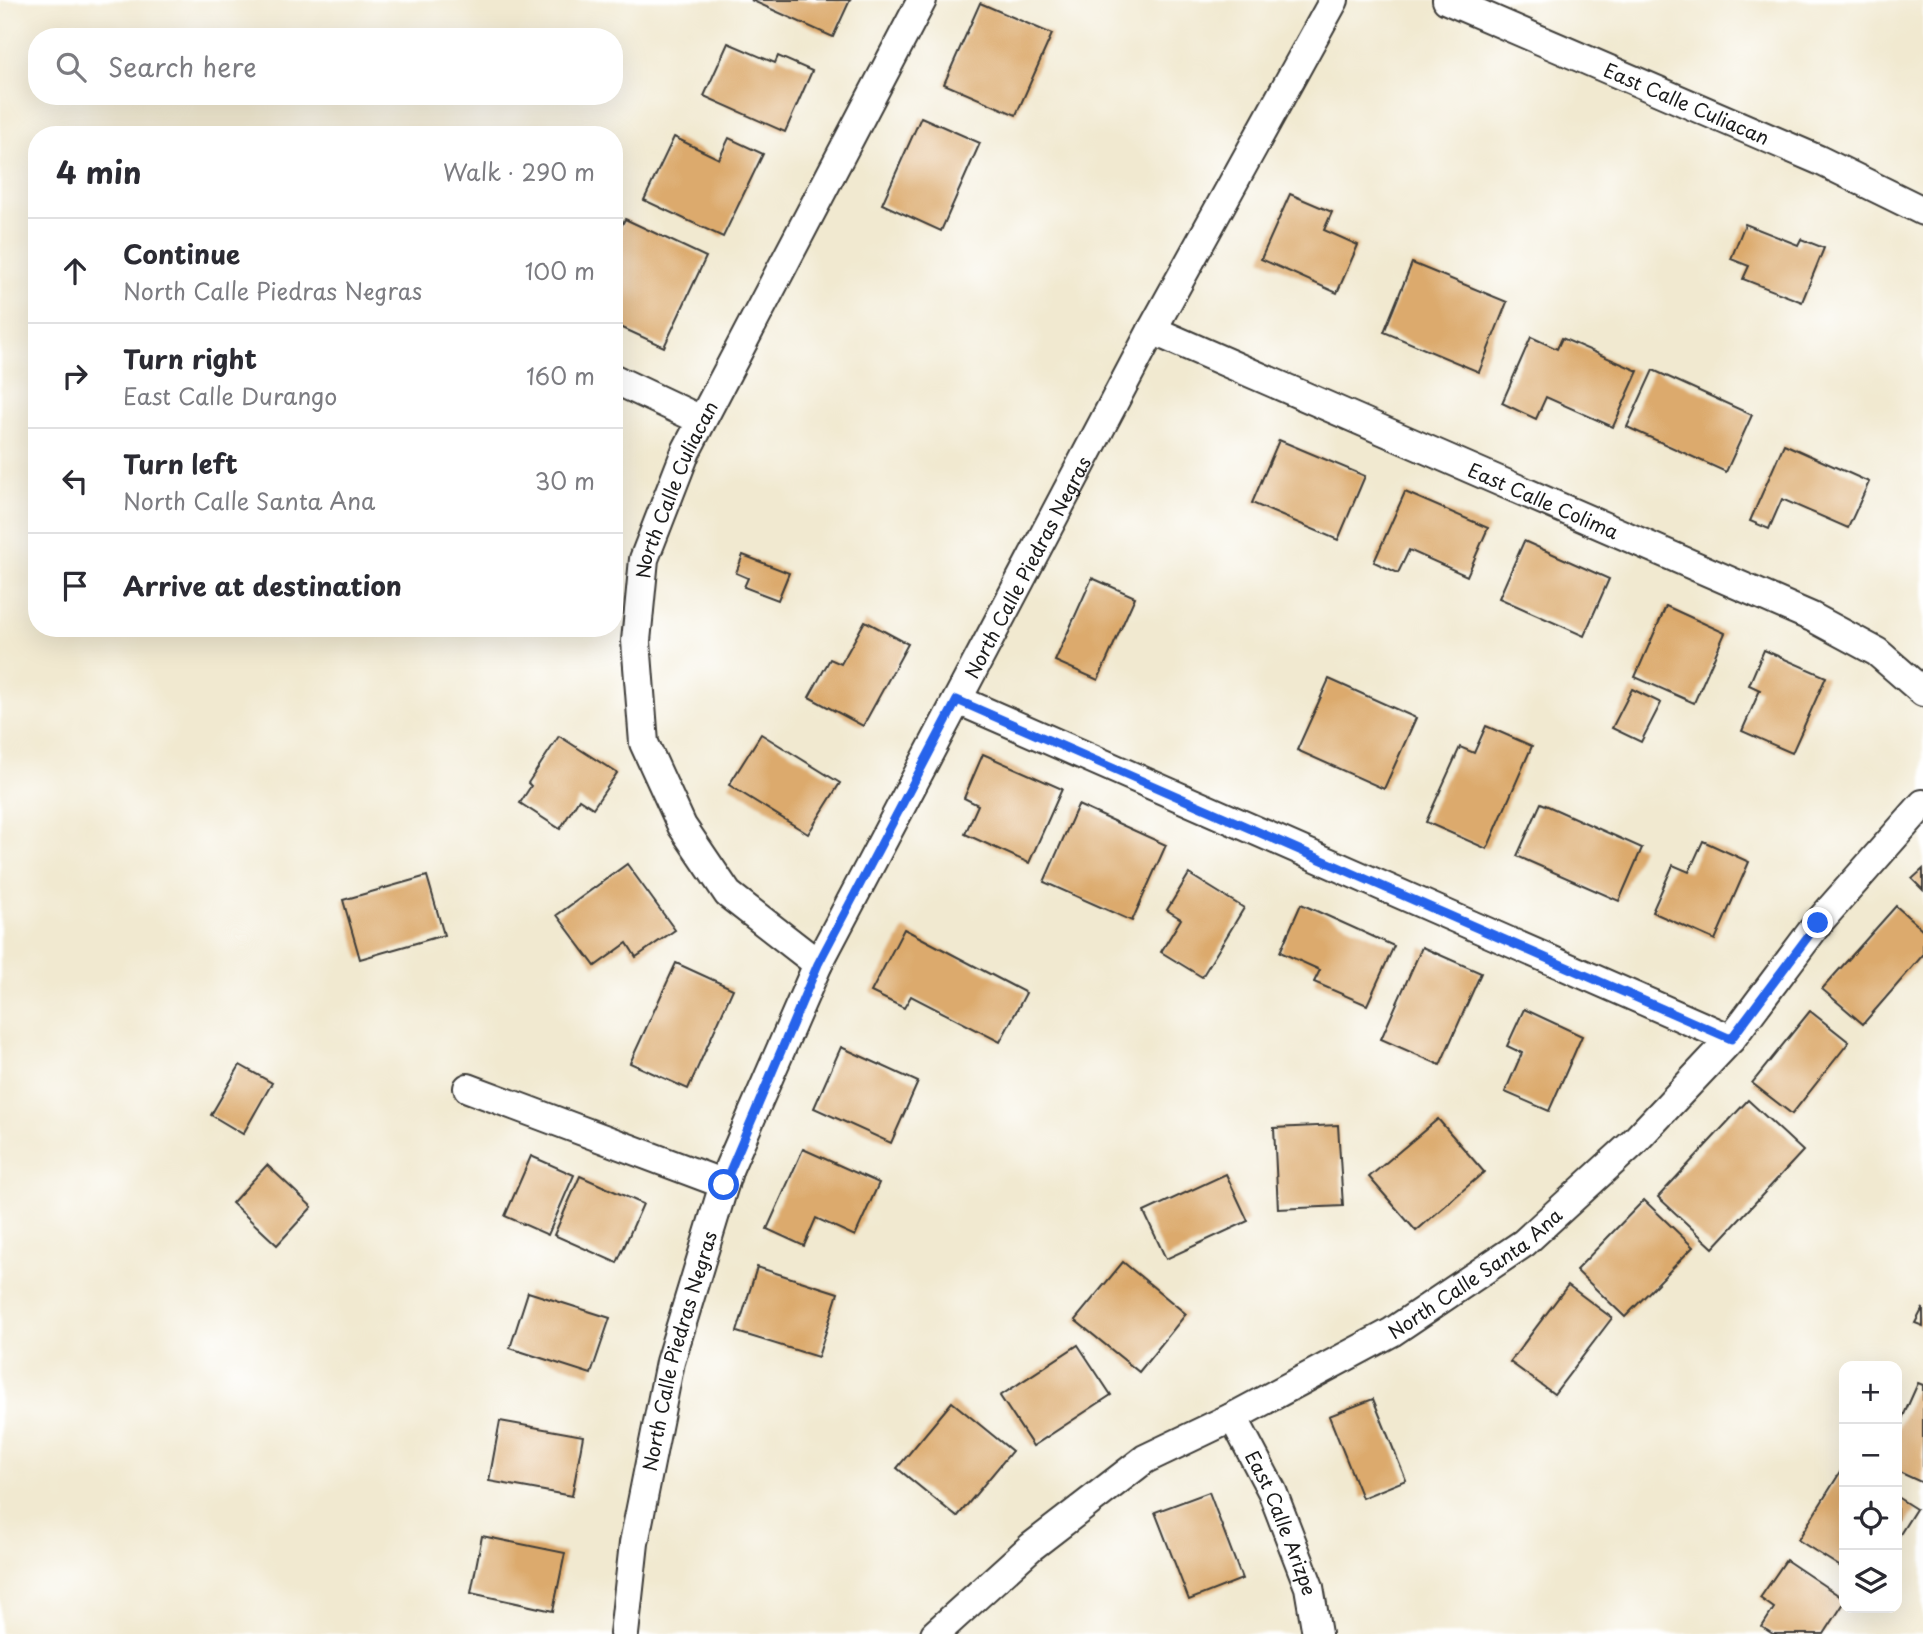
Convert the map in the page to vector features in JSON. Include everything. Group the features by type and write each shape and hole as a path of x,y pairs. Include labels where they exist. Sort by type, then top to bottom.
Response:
{"street":[{"name":"North Calle Culiacan","path":"818,964 728,894 682,826 644,743 636,641 643,559 701,420 922,0"},
{"name":"North Calle Piedras Negras","path":"624,1634 635,1544 670,1362 724,1185 818,964 1152,330 1334,0"},
{"name":"East Calle Culiacan","path":"1447,0 1819,160 1923,211"},
{"name":"East Calle Colima","path":"1152,330 1812,617 1877,652 1923,692"},
{"path":"623,383 701,420"},
{"path":"957,700 1731,1039"},
{"name":"North Calle Santa Ana","path":"935,1634 1031,1546 1145,1459 1233,1417 1392,1332 1524,1243 1633,1143 1731,1039 1818,923 1923,804"},
{"path":"468,1088 724,1185"},
{"name":"East Calle Arizpe","path":"1233,1417 1272,1491 1309,1587 1317,1634"}],"building":[{"path":"751,0 850,0 833,37"},
{"path":"980,3 1052,34 1016,115 944,84"},
{"path":"728,43 775,63 778,56 812,71 785,132 704,96"},
{"path":"921,117 980,143 941,231 882,204"},
{"path":"674,137 719,159 729,138 763,154 723,237 644,200"},
{"path":"1290,194 1332,212 1324,230 1358,245 1337,293 1261,259"},
{"path":"625,219 706,257 664,347 623,328"},
{"path":"1745,224 1798,245 1801,239 1824,248 1802,302 1743,279 1749,266 1731,259"},
{"path":"1412,263 1507,302 1479,372 1384,332"},
{"path":"1531,337 1557,349 1562,338 1638,371 1613,427 1546,397 1536,419 1502,403"},
{"path":"1653,370 1752,415 1726,472 1627,427"},
{"path":"1279,440 1365,476 1338,540 1252,503"},
{"path":"1784,444 1869,482 1848,528 1782,499 1769,529 1750,521"},
{"path":"1405,492 1488,528 1467,576 1409,550 1398,573 1374,562"},
{"path":"1524,541 1609,579 1584,636 1499,598"},
{"path":"743,555 789,573 778,600 744,587 748,578 736,573"},
{"path":"1092,578 1135,597 1098,680 1055,661"},
{"path":"1666,606 1725,633 1694,703 1635,677"},
{"path":"865,621 908,644 863,726 809,697 830,659 841,664"},
{"path":"1764,650 1826,677 1792,753 1742,731 1760,690 1749,685"},
{"path":"1329,679 1416,718 1384,789 1297,750"},
{"path":"1632,689 1661,703 1641,742 1612,728"},
{"path":"1486,726 1532,746 1487,849 1426,822 1460,747 1474,753"},
{"path":"761,734 840,783 808,834 729,785"},
{"path":"559,736 617,773 593,808 579,799 560,829 520,803 531,786 528,783"},
{"path":"983,754 1062,789 1029,863 965,834 978,805 964,798"},
{"path":"1541,803 1642,848 1619,901 1517,856"},
{"path":"1078,805 1166,845 1132,921 1044,882"},
{"path":"1703,841 1749,862 1715,940 1652,912 1673,865 1689,872"},
{"path":"627,864 675,930 636,957 627,943 595,966 557,915"},
{"path":"1923,869 1923,890 1912,879"},
{"path":"1189,874 1244,908 1202,977 1161,952 1181,919 1167,910"},
{"path":"427,876 444,935 360,959 343,900"},
{"path":"1301,904 1394,946 1367,1005 1314,982 1320,970 1280,952"},
{"path":"1896,906 1923,930 1923,955 1863,1024 1822,989"},
{"path":"904,929 1026,993 1000,1042 911,996 904,1008 871,992"},
{"path":"1422,947 1481,973 1440,1065 1381,1039"},
{"path":"676,963 733,989 688,1089 630,1063"},
{"path":"1524,1009 1582,1036 1549,1111 1505,1092 1522,1053 1507,1046"},
{"path":"1810,1011 1849,1042 1792,1114 1752,1083"},
{"path":"841,1047 918,1082 891,1143 814,1108"},
{"path":"240,1065 272,1083 243,1134 211,1115"},
{"path":"1748,1100 1803,1151 1713,1248 1658,1197"},
{"path":"1438,1119 1484,1172 1416,1231 1369,1177"},
{"path":"1338,1125 1343,1206 1278,1209 1274,1128"},
{"path":"803,1149 879,1183 855,1236 816,1218 804,1246 767,1229"},
{"path":"531,1156 574,1175 548,1235 505,1216"},
{"path":"267,1165 312,1207 277,1245 232,1203"},
{"path":"1226,1174 1248,1221 1166,1259 1144,1212"},
{"path":"580,1176 643,1204 617,1263 554,1235"},
{"path":"1644,1200 1693,1247 1625,1317 1576,1270"},
{"path":"1123,1262 1186,1314 1139,1372 1075,1320"},
{"path":"757,1267 838,1293 818,1357 737,1332"},
{"path":"1568,1285 1612,1318 1554,1394 1510,1362"},
{"path":"528,1292 610,1318 591,1374 510,1348"},
{"path":"1923,1308 1923,1326 1915,1323"},
{"path":"1078,1345 1111,1395 1033,1446 1000,1396"},
{"path":"1918,1383 1923,1385 1923,1483 1902,1473 1902,1419"},
{"path":"1373,1399 1406,1480 1362,1498 1329,1416"},
{"path":"952,1402 1012,1451 957,1517 897,1468"},
{"path":"500,1421 583,1436 572,1496 489,1481"},
{"path":"1839,1474 1839,1566 1798,1540"},
{"path":"1209,1492 1242,1579 1189,1600 1155,1512"},
{"path":"1902,1500 1916,1509 1902,1531"},
{"path":"482,1536 565,1553 553,1611 471,1593"},
{"path":"1786,1560 1839,1596 1839,1611 1824,1634 1773,1634 1762,1627 1774,1608 1760,1598"}],"route":[{"path":"724,1185 818,964 957,700 1731,1039 1818,923"}]}
